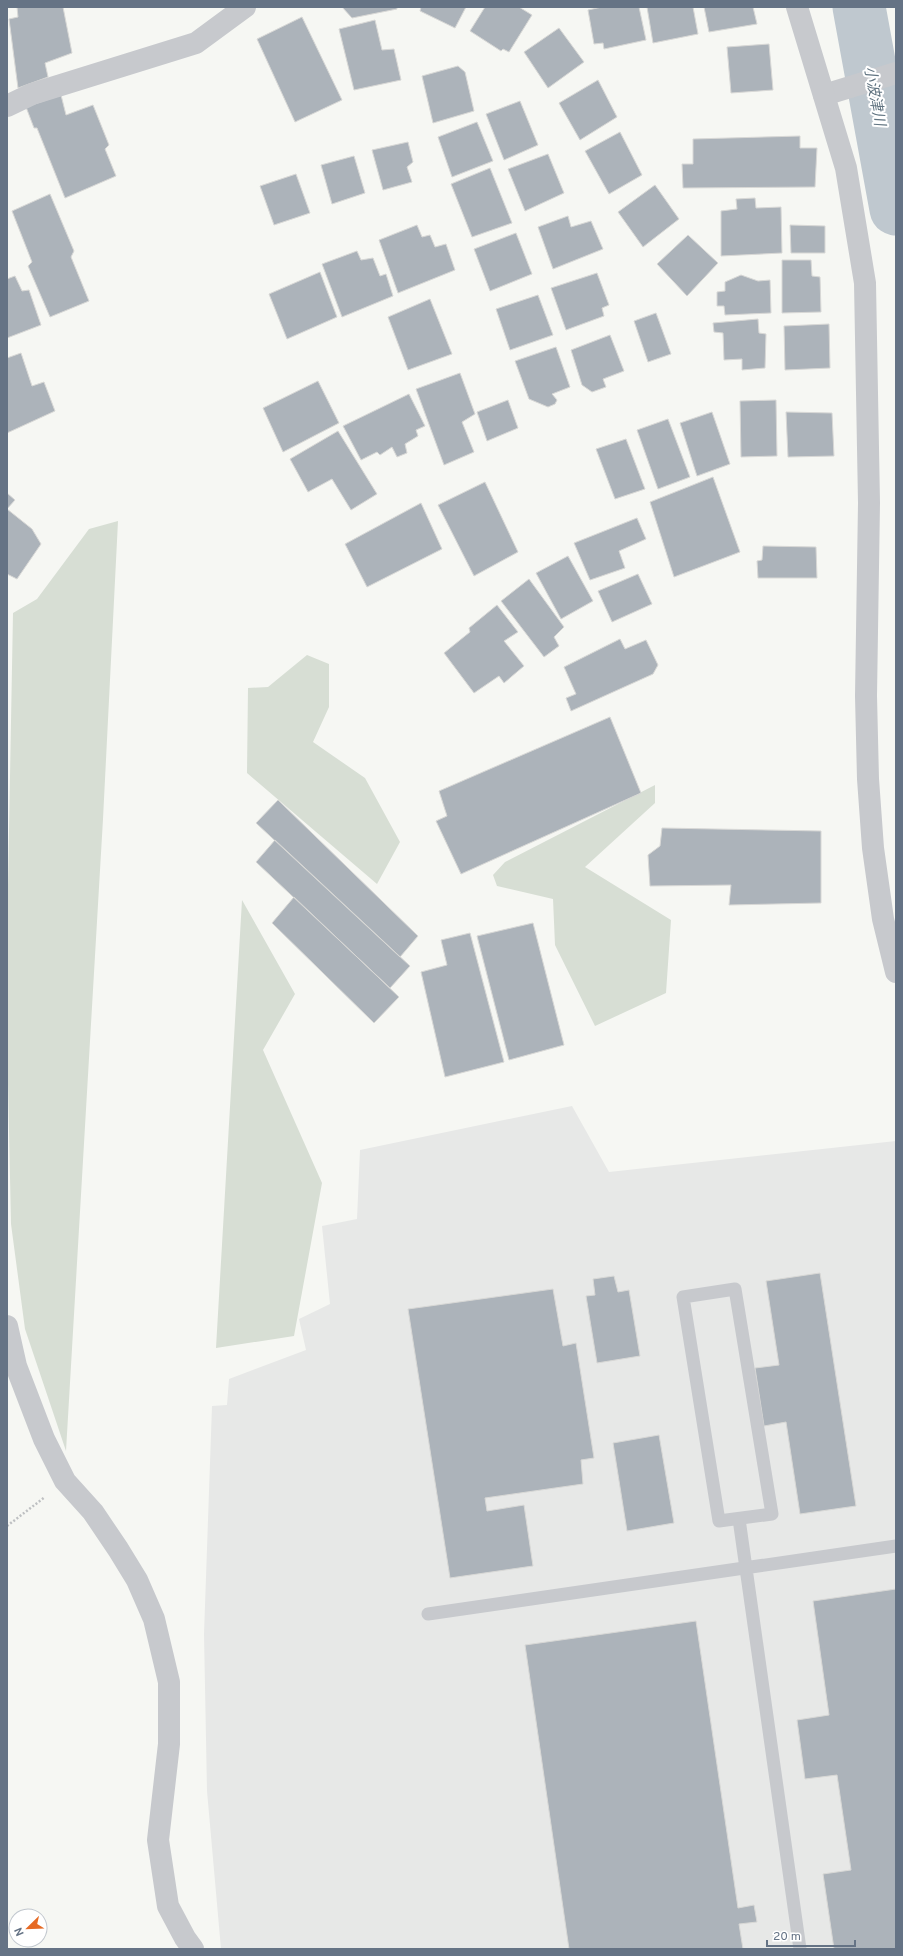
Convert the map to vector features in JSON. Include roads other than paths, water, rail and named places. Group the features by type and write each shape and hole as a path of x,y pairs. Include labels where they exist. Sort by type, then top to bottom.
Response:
{"street":[{"path":"7,106 32,94 196,43 245,7"},
{"path":"797,7 846,168 865,284 869,503 866,696 868,779 873,848 883,919 896,972"},
{"path":"824,95 896,73"},
{"path":"7,1326 16,1366 44,1439 65,1480 93,1512 118,1549 137,1580 154,1618 169,1682 169,1744 158,1840 168,1906 185,1938 193,1949"}],"lane":[{"path":"735,1289 772,1514 739,1519 718,1521 683,1297 735,1289"},
{"path":"739,1519 800,1949"},
{"path":"428,1614 896,1546"}],"waterway":[{"name":"小波津川","path":"859,7 896,209"}]}
